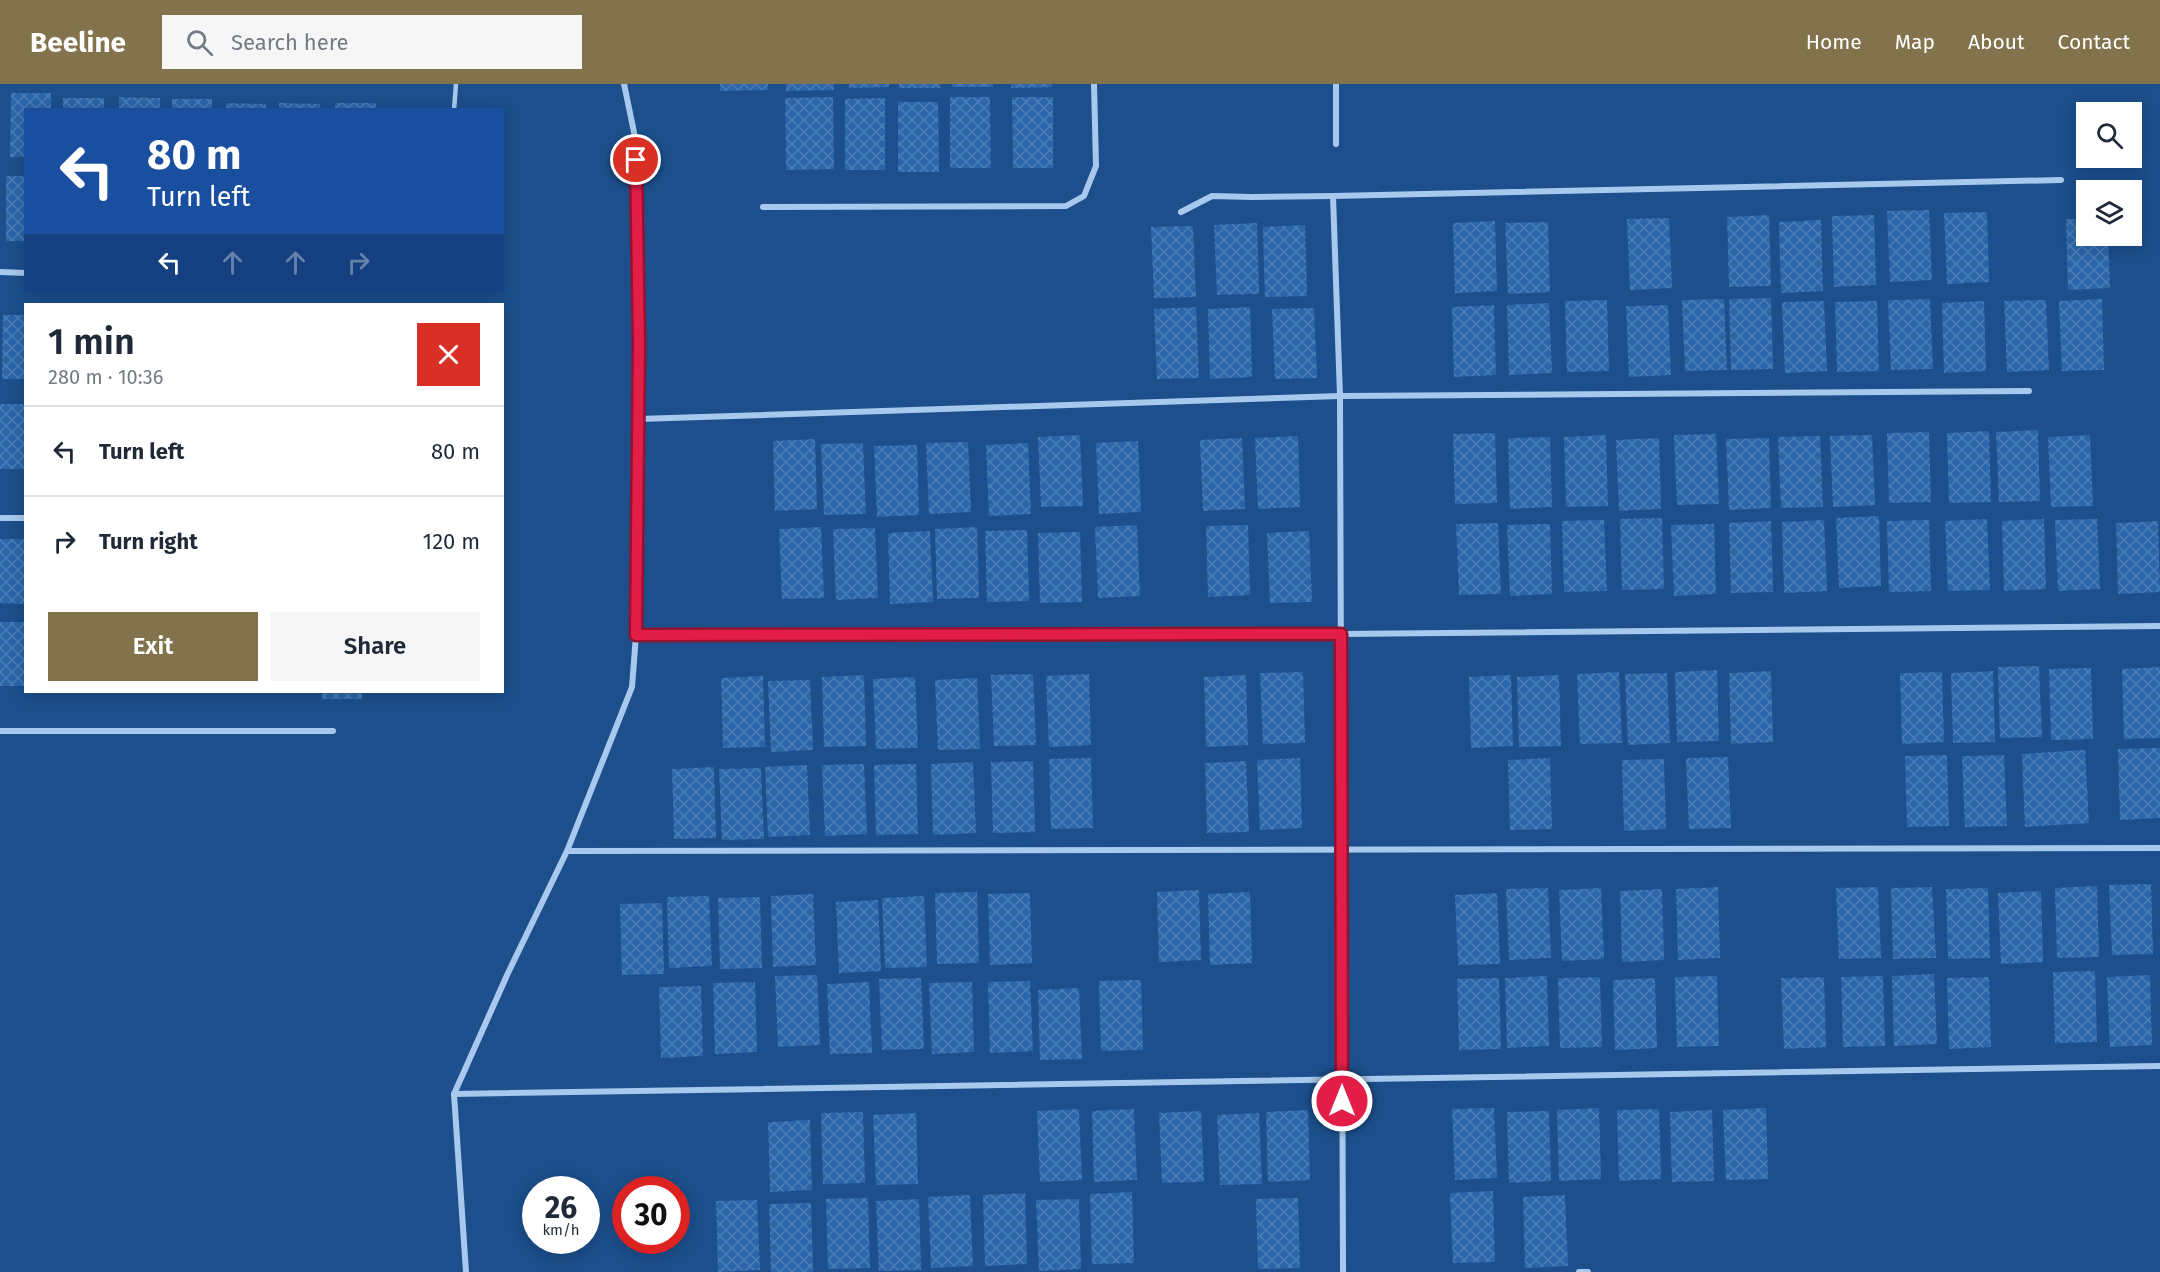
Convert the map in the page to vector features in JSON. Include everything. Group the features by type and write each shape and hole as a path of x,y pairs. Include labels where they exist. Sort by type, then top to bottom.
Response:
{"street":[{"path":"466,1272 454,1094 508,973 567,851 632,687 636,635 639,419 635,137 624,84"},
{"path":"763,207 1066,206 1084,196 1096,166 1094,84"},
{"path":"1336,84 1336,144"},
{"path":"1181,212 1212,196 1333,196 2061,180"},
{"path":"1333,196 1340,396 1343,1272"},
{"path":"0,272 24,273"},
{"path":"639,419 1340,396 2029,391"},
{"path":"0,518 24,518"},
{"path":"636,635 1341,634 2160,626"},
{"path":"0,730 333,731"},
{"path":"567,851 2160,848"},
{"path":"454,1094 2160,1066"},
{"path":"1579,1272 1588,1272"}],"lane":[{"path":"454,108 456,84"}],"building":[{"path":"720,84 768,84 768,90 720,91"},
{"path":"786,84 834,84 834,90 786,91"},
{"path":"849,84 889,84 889,87 849,88"},
{"path":"899,84 940,84 940,88 899,88"},
{"path":"952,84 993,84 993,87 952,87"},
{"path":"1011,84 1052,84 1052,87 1011,88"},
{"path":"11,93 51,93 51,108 24,108 24,157 10,157"},
{"path":"119,97 160,98 160,108 119,108"},
{"path":"833,97 834,169 786,170 785,98"},
{"path":"950,97 990,97 991,168 950,168"},
{"path":"1012,97 1053,97 1053,168 1013,168"},
{"path":"63,98 104,98 104,108 63,108"},
{"path":"885,98 885,170 845,170 845,99"},
{"path":"172,99 212,99 212,108 172,108"},
{"path":"898,102 938,102 939,172 898,172"},
{"path":"226,103 266,104 266,108 226,108"},
{"path":"279,103 320,104 320,108 279,108"},
{"path":"335,103 376,103 376,108 335,108"},
{"path":"6,176 24,176 24,241 6,241"},
{"path":"1929,210 1932,280 1890,282 1887,211"},
{"path":"1987,212 1989,282 1947,284 1944,213"},
{"path":"1769,215 1771,286 1729,287 1727,217"},
{"path":"1874,215 1876,285 1834,287 1832,216"},
{"path":"1669,218 1672,288 1630,290 1627,219"},
{"path":"2066,219 2076,219 2076,246 2108,246 2110,288 2068,290"},
{"path":"1821,220 1823,291 1781,293 1779,222"},
{"path":"1495,221 1497,291 1455,293 1453,223"},
{"path":"1548,222 1550,292 1508,294 1505,223"},
{"path":"1257,223 1259,294 1217,295 1214,225"},
{"path":"1305,225 1307,296 1265,297 1263,227"},
{"path":"1193,226 1196,297 1154,298 1151,227"},
{"path":"1771,298 1773,369 1731,370 1729,299"},
{"path":"1724,299 1727,370 1685,371 1682,300"},
{"path":"1930,299 1933,369 1891,370 1888,300"},
{"path":"2102,299 2104,370 2062,371 2059,301"},
{"path":"1607,300 1609,371 1567,372 1565,301"},
{"path":"2046,300 2049,370 2007,372 2004,301"},
{"path":"1824,301 1827,371 1785,373 1782,302"},
{"path":"1877,301 1879,371 1837,372 1835,302"},
{"path":"1984,301 1986,371 1944,373 1942,303"},
{"path":"1549,303 1552,373 1509,375 1507,305"},
{"path":"1494,305 1496,375 1454,377 1452,307"},
{"path":"1668,305 1671,375 1629,377 1626,306"},
{"path":"1196,307 1199,378 1157,379 1154,309"},
{"path":"1250,307 1252,377 1210,379 1208,309"},
{"path":"1314,308 1317,378 1275,379 1272,309"},
{"path":"3,315 24,315 24,379 2,379"},
{"path":"0,404 24,404 24,469 0,469"},
{"path":"2038,430 2040,501 1999,502 1996,432"},
{"path":"1989,431 1991,502 1949,503 1947,433"},
{"path":"1929,432 1931,502 1889,503 1887,433"},
{"path":"1495,433 1497,503 1455,504 1453,434"},
{"path":"1716,434 1719,504 1677,505 1674,435"},
{"path":"1080,435 1083,506 1041,507 1038,437"},
{"path":"1606,435 1608,506 1566,507 1564,437"},
{"path":"1872,435 1875,505 1833,507 1830,436"},
{"path":"2090,435 2093,506 2051,507 2048,437"},
{"path":"1298,436 1300,507 1258,509 1255,438"},
{"path":"1820,436 1823,507 1781,508 1778,437"},
{"path":"1550,437 1552,507 1510,509 1508,438"},
{"path":"1242,438 1245,509 1203,511 1200,440"},
{"path":"1659,438 1661,509 1619,511 1616,440"},
{"path":"1769,438 1771,508 1729,510 1726,439"},
{"path":"815,439 817,509 775,511 773,441"},
{"path":"1138,441 1141,512 1099,514 1096,443"},
{"path":"968,442 971,512 929,514 926,443"},
{"path":"863,443 866,514 824,515 821,444"},
{"path":"1028,443 1031,514 989,516 986,445"},
{"path":"917,445 919,515 877,517 874,446"},
{"path":"1879,516 1881,586 1839,588 1836,518"},
{"path":"1662,518 1664,589 1622,590 1620,519"},
{"path":"1987,519 1990,590 1948,591 1945,521"},
{"path":"2044,519 2046,589 2004,591 2002,521"},
{"path":"2097,519 2100,589 2058,591 2055,520"},
{"path":"1604,520 1607,591 1564,592 1562,521"},
{"path":"1824,520 1827,591 1784,593 1782,522"},
{"path":"1929,520 1931,591 1889,592 1887,521"},
{"path":"1771,521 1773,592 1731,593 1729,523"},
{"path":"2158,521 2160,592 2118,594 2116,523"},
{"path":"1498,523 1501,594 1459,595 1456,524"},
{"path":"1550,524 1552,594 1510,596 1507,525"},
{"path":"1714,524 1716,594 1674,596 1671,525"},
{"path":"1137,525 1140,596 1098,598 1095,527"},
{"path":"1248,525 1250,595 1208,597 1206,526"},
{"path":"821,527 824,598 782,599 779,529"},
{"path":"977,527 979,598 937,599 935,529"},
{"path":"875,528 878,598 836,600 833,529"},
{"path":"1027,530 1029,601 987,602 985,531"},
{"path":"930,531 933,602 890,604 888,533"},
{"path":"1309,531 1312,602 1270,603 1267,533"},
{"path":"1080,532 1082,602 1040,603 1038,533"},
{"path":"0,539 24,539 24,604 0,603"},
{"path":"0,622 24,622 24,686 0,686"},
{"path":"2039,666 2042,737 2000,738 1998,667"},
{"path":"2160,667 2160,738 2124,739 2122,669"},
{"path":"2091,668 2093,739 2051,740 2049,669"},
{"path":"1717,670 1719,741 1677,742 1675,672"},
{"path":"1771,671 1773,742 1731,744 1729,673"},
{"path":"1993,671 1995,742 1953,743 1951,673"},
{"path":"1303,672 1305,743 1263,744 1260,673"},
{"path":"1619,672 1622,743 1580,744 1577,674"},
{"path":"1942,672 1944,742 1902,744 1900,673"},
{"path":"1667,673 1670,743 1628,745 1625,674"},
{"path":"1033,674 1036,745 994,746 991,675"},
{"path":"1089,674 1091,745 1049,747 1046,676"},
{"path":"864,675 866,746 824,747 822,677"},
{"path":"1246,675 1248,745 1206,747 1204,677"},
{"path":"1511,675 1513,746 1471,748 1469,677"},
{"path":"1559,675 1561,746 1519,747 1517,677"},
{"path":"763,676 765,747 723,748 721,678"},
{"path":"915,677 918,748 876,749 873,679"},
{"path":"977,678 980,749 938,750 935,680"},
{"path":"810,680 813,750 771,752 768,681"},
{"path":"322,693 362,693 362,699 322,699"},
{"path":"2160,748 2160,818 2120,820 2118,749"},
{"path":"2085,750 2089,823 2025,827 2022,754"},
{"path":"1947,755 1949,826 1907,827 1905,756"},
{"path":"2004,755 2007,826 1965,827 1962,756"},
{"path":"1728,757 1731,828 1689,829 1686,758"},
{"path":"1091,758 1093,828 1051,829 1049,759"},
{"path":"1300,758 1302,828 1260,830 1257,760"},
{"path":"1550,758 1552,829 1510,830 1508,760"},
{"path":"1664,759 1666,829 1624,831 1622,760"},
{"path":"1033,761 1035,832 993,833 991,762"},
{"path":"1246,761 1249,832 1207,833 1205,763"},
{"path":"973,762 976,833 933,835 931,764"},
{"path":"864,764 867,834 825,836 822,765"},
{"path":"916,764 918,834 876,835 874,765"},
{"path":"807,765 810,835 768,837 765,767"},
{"path":"714,767 716,838 674,839 672,769"},
{"path":"761,768 764,839 722,840 719,769"},
{"path":"2151,884 2153,954 2112,955 2109,885"},
{"path":"2097,886 2099,957 2057,958 2055,888"},
{"path":"1718,887 1720,958 1678,960 1676,889"},
{"path":"1878,887 1881,958 1839,959 1836,888"},
{"path":"1932,887 1936,958 1893,959 1891,888"},
{"path":"1548,888 1551,958 1509,960 1506,889"},
{"path":"1601,888 1604,959 1562,961 1559,890"},
{"path":"1988,888 1990,958 1948,959 1946,889"},
{"path":"1662,889 1664,960 1622,962 1620,891"},
{"path":"1199,890 1201,960 1159,962 1157,892"},
{"path":"2041,891 2043,962 2001,964 1998,893"},
{"path":"977,892 979,963 937,964 935,893"},
{"path":"1250,892 1252,963 1210,965 1208,894"},
{"path":"1030,893 1032,963 990,965 988,894"},
{"path":"1497,893 1500,964 1458,965 1455,895"},
{"path":"813,894 816,965 773,967 771,896"},
{"path":"709,896 712,966 669,968 667,897"},
{"path":"924,896 927,967 885,968 882,898"},
{"path":"760,897 762,968 720,969 718,898"},
{"path":"878,900 881,971 839,973 836,902"},
{"path":"662,903 664,974 622,975 620,904"},
{"path":"2095,971 2097,1042 2055,1043 2053,972"},
{"path":"1934,974 1937,1044 1894,1046 1892,976"},
{"path":"817,975 820,1045 778,1047 775,976"},
{"path":"2150,975 2152,1045 2110,1047 2107,977"},
{"path":"1547,976 1549,1046 1507,1048 1505,978"},
{"path":"1717,976 1719,1046 1677,1047 1675,977"},
{"path":"1883,976 1885,1046 1843,1047 1841,977"},
{"path":"1600,977 1602,1047 1560,1048 1558,978"},
{"path":"1824,977 1826,1047 1784,1049 1781,978"},
{"path":"1989,977 1991,1047 1949,1049 1947,978"},
{"path":"921,978 924,1049 882,1050 879,979"},
{"path":"1499,978 1501,1049 1459,1050 1457,979"},
{"path":"1655,978 1657,1048 1615,1050 1613,980"},
{"path":"1141,980 1143,1050 1101,1051 1099,981"},
{"path":"1030,981 1033,1051 990,1053 988,982"},
{"path":"755,982 757,1052 715,1054 713,983"},
{"path":"869,982 872,1053 830,1054 827,984"},
{"path":"972,982 974,1052 932,1054 929,983"},
{"path":"701,986 703,1056 661,1058 659,987"},
{"path":"1079,988 1082,1059 1040,1060 1038,990"},
{"path":"1494,1108 1497,1178 1455,1180 1452,1109"},
{"path":"1599,1108 1601,1179 1559,1181 1557,1110"},
{"path":"1766,1108 1768,1179 1726,1180 1723,1110"},
{"path":"1079,1109 1082,1180 1040,1182 1037,1111"},
{"path":"1134,1109 1137,1180 1094,1182 1092,1111"},
{"path":"1659,1109 1661,1179 1619,1181 1617,1110"},
{"path":"1308,1110 1310,1180 1268,1182 1266,1112"},
{"path":"1712,1110 1714,1181 1672,1182 1670,1112"},
{"path":"1201,1111 1204,1182 1162,1183 1159,1113"},
{"path":"1549,1111 1551,1181 1509,1183 1507,1112"},
{"path":"863,1112 865,1183 823,1184 821,1113"},
{"path":"916,1113 918,1184 876,1185 873,1115"},
{"path":"1259,1113 1262,1184 1220,1185 1217,1115"},
{"path":"810,1120 812,1190 770,1192 768,1122"},
{"path":"1493,1191 1495,1262 1453,1263 1450,1193"},
{"path":"1132,1192 1134,1263 1092,1264 1090,1194"},
{"path":"1025,1193 1027,1264 985,1266 983,1195"},
{"path":"970,1195 973,1266 931,1268 928,1197"},
{"path":"1565,1195 1568,1266 1525,1268 1523,1197"},
{"path":"868,1198 870,1268 828,1269 826,1199"},
{"path":"1298,1198 1300,1268 1258,1269 1256,1199"},
{"path":"919,1199 921,1270 879,1271 876,1201"},
{"path":"1079,1199 1081,1269 1039,1271 1036,1200"},
{"path":"757,1200 760,1270 718,1272 716,1201"},
{"path":"811,1203 813,1272 771,1272 769,1204"}],"route":[{"path":"636,160 639,419 636,635 1341,634 1342,1101"}]}
